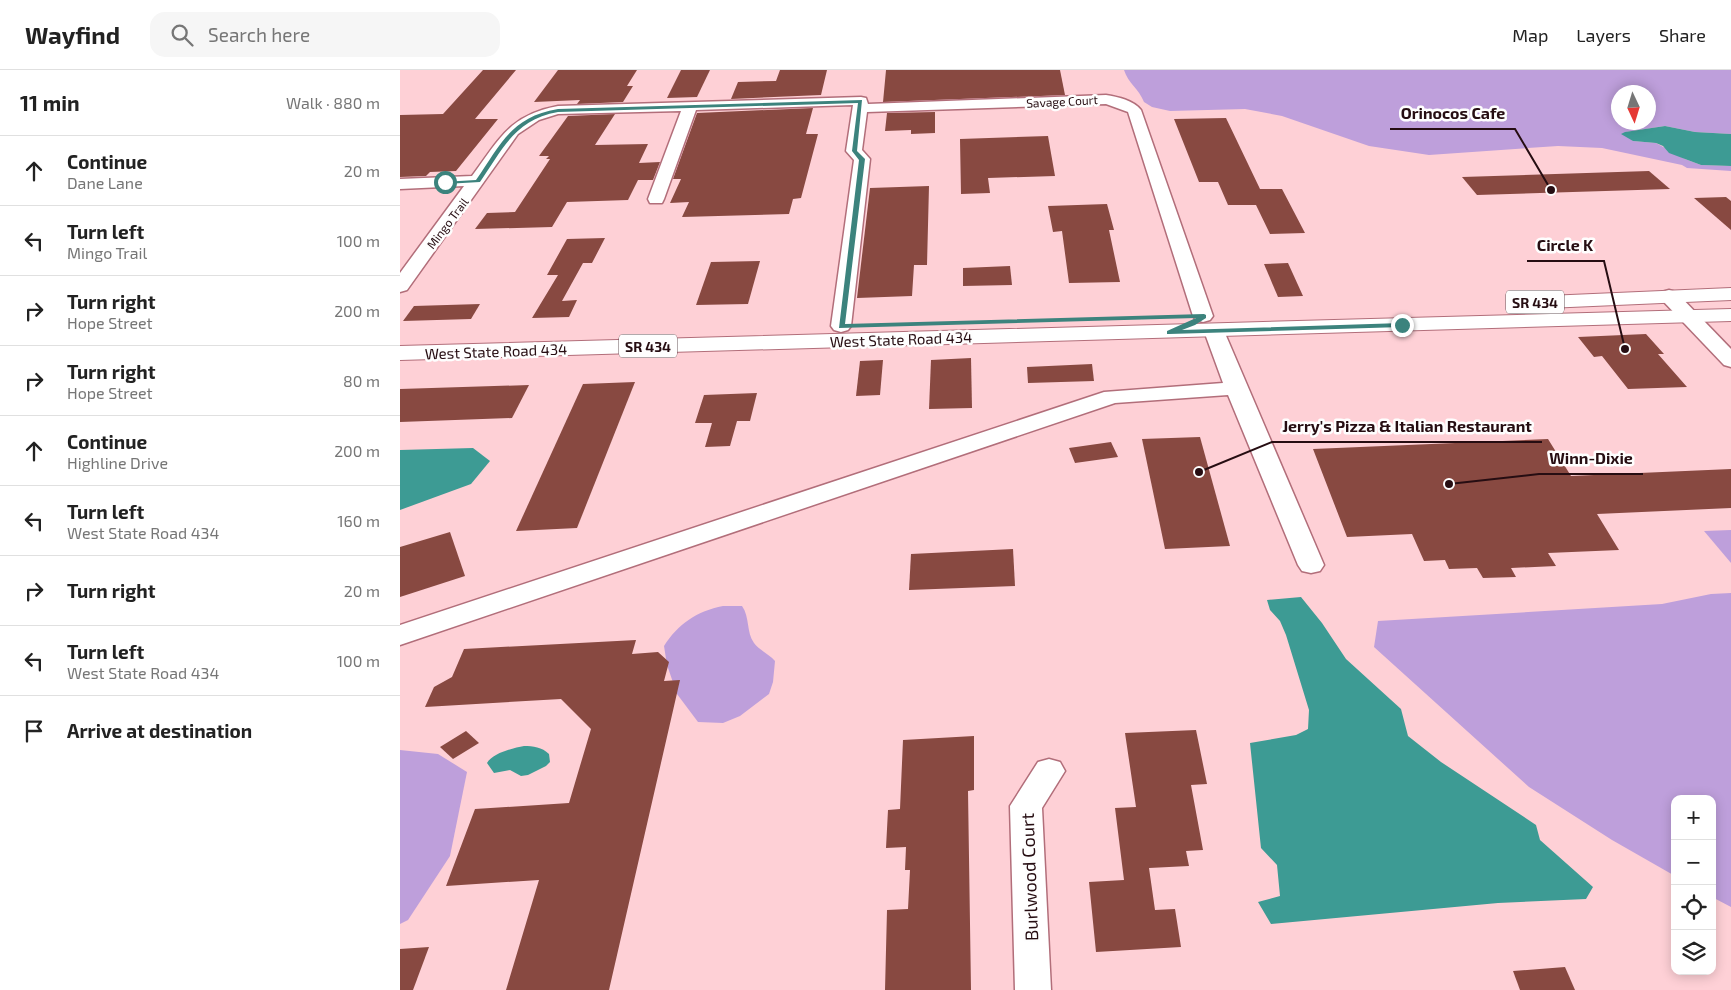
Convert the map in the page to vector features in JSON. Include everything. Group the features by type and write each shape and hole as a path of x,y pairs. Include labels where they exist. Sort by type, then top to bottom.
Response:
{"main road":[{"name":"West State Road 434","path":"405,339 841,326 1209,324 1401,317 1669,296 1731,294"},
{"name":"SR 434","path":"1209,324 1228,322 1251,315 1401,317 1690,317 1731,315"},
{"name":"West State Road 434","path":"400,353 1169,332 1209,324"}],"street":[{"name":"Savage Court","path":"860,108 1076,102 1100,99 1119,101 1134,110 1209,324 1311,565"},
{"name":"Mingo Trail","path":"400,286 513,131 534,117 558,110 861,101 860,108"},
{"path":"656,199 690,106"},
{"path":"841,326 862,159 854,151 860,108"},
{"path":"400,184 478,181"},
{"path":"1669,296 1731,361"},
{"path":"400,635 1112,397 1236,388"},
{"name":"Burlwood Court","path":"1032,990 1026,806 1049,771"}],"shaded area":[{"path":"1124,70 1731,70 1731,134 1695,132 1665,126 1656,127 1656,85 1611,85 1611,130 1639,130 1626,132 1633,141 1656,143 1685,159 1701,165 1731,166 1731,171 1687,168 1682,165 1602,148 1558,146 1429,155 1369,146 1282,116 1245,109 1170,111 1152,107 1144,102"},
{"path":"1731,530 1731,563 1704,531"},
{"path":"1731,593 1731,907 1716,899 1716,795 1671,795 1671,874 1612,840 1529,787 1374,647 1378,621 1662,604 1711,594"},
{"path":"723,606 742,606 754,643 775,661 773,682 769,694 740,716 723,723 698,722 677,694 667,665 664,646 675,631 689,620 705,611"},
{"path":"400,750 438,754 467,772 450,856 408,920 400,924"}],"water":[{"path":"1665,126 1695,132 1731,134 1731,166 1701,165 1669,153 1663,146 1656,143 1633,141 1621,134 1638,130 1656,130 1656,127"},
{"path":"473,448 490,461 471,484 400,510 400,450"},
{"path":"1301,597 1322,623 1346,659 1401,709 1408,736 1441,762 1536,825 1540,840 1593,887 1586,899 1498,903 1271,924 1258,902 1280,896 1277,865 1261,848 1250,743 1296,735 1308,729 1309,710 1286,635 1280,621 1270,610 1267,600"},
{"path":"524,746 540,748 549,754 550,762 528,775 521,776 510,770 494,773 487,763 498,754"}],"building":[{"path":"483,70 516,70 475,119 498,119 456,171 430,172 426,176 400,177 400,115 443,114"},
{"path":"558,70 637,70 627,86 633,86 623,102 577,104 580,100 534,102"},
{"path":"681,70 710,70 697,97 667,98"},
{"path":"780,70 827,70 821,95 731,99 738,82 776,81"},
{"path":"886,70 1060,70 1065,95 883,102"},
{"path":"813,108 806,134 818,134 801,198 793,199 789,214 682,217 689,202 670,203 681,179 673,179 697,113"},
{"path":"935,112 935,133 911,134 911,130 885,131 887,113"},
{"path":"615,114 595,145 648,144 639,163 660,162 653,180 638,180 628,200 567,202 552,227 475,229 487,213 515,212 550,159 546,159 549,156 539,156 568,116"},
{"path":"1226,118 1260,189 1282,189 1305,233 1270,234 1256,205 1228,205 1218,182 1199,182 1174,119"},
{"path":"1048,136 1055,176 988,178 990,193 961,194 960,139"},
{"path":"1649,171 1670,189 1477,195 1462,177"},
{"path":"929,186 927,265 914,265 912,296 857,298 870,188"},
{"path":"1726,197 1731,201 1731,230 1694,198"},
{"path":"1107,204 1114,230 1109,230 1120,282 1069,283 1062,231 1053,232 1048,206"},
{"path":"605,238 592,263 583,263 562,301 577,300 569,317 532,318 558,275 547,275 567,239"},
{"path":"760,261 748,304 696,305 711,262"},
{"path":"1288,263 1303,296 1278,297 1264,264"},
{"path":"1010,266 1012,285 963,286 963,268"},
{"path":"480,304 471,319 403,321 414,306"},
{"path":"1646,334 1664,354 1658,354 1687,387 1628,389 1602,356 1594,357 1578,337"},
{"path":"971,358 972,408 929,409 931,360"},
{"path":"883,360 880,395 856,396 860,361"},
{"path":"1092,364 1094,381 1028,383 1027,367"},
{"path":"635,382 577,528 516,531 583,384"},
{"path":"529,385 512,418 400,422 400,389"},
{"path":"757,393 750,421 737,421 730,446 705,447 712,423 695,423 704,395"},
{"path":"1200,437 1230,546 1165,549 1142,439"},
{"path":"1548,439 1571,476 1731,469 1731,508 1597,514 1619,550 1548,553 1556,566 1511,568 1516,577 1483,578 1477,568 1449,569 1445,560 1424,561 1412,534 1347,537 1313,449"},
{"path":"1111,442 1118,457 1075,463 1069,448"},
{"path":"450,532 465,576 400,597 400,547"},
{"path":"1013,549 1015,586 909,590 911,554"},
{"path":"636,640 632,654 658,652 669,662 664,681 680,680 609,990 506,990 539,880 446,886 475,809 569,803 591,729 561,699 425,707 434,687 452,677 464,649"},
{"path":"1196,730 1207,784 1191,785 1203,850 1186,851 1189,866 1149,868 1155,910 1175,909 1181,947 1096,952 1089,882 1124,880 1115,808 1136,807 1125,733"},
{"path":"466,731 479,743 453,759 440,747"},
{"path":"974,736 974,790 968,791 971,990 885,990 887,910 908,909 910,870 905,870 906,847 886,848 888,810 900,809 903,740"},
{"path":"429,947 413,990 400,990 400,949"},
{"path":"1565,967 1575,990 1520,990 1513,971"}],"place":[{"name":"Orinocos Cafe","path":"1551,190"},
{"name":"Circle K","path":"1625,349"},
{"name":"Jerry's Pizza & Italian Restaurant","path":"1199,472"},
{"name":"Winn-Dixie","path":"1449,484"}],"route":[{"path":"445,182 478,181 513,131 524,122 542,113 558,110 861,101 854,151 862,159 841,326 1204,316 1193,324 1169,332 1402,325"}]}
